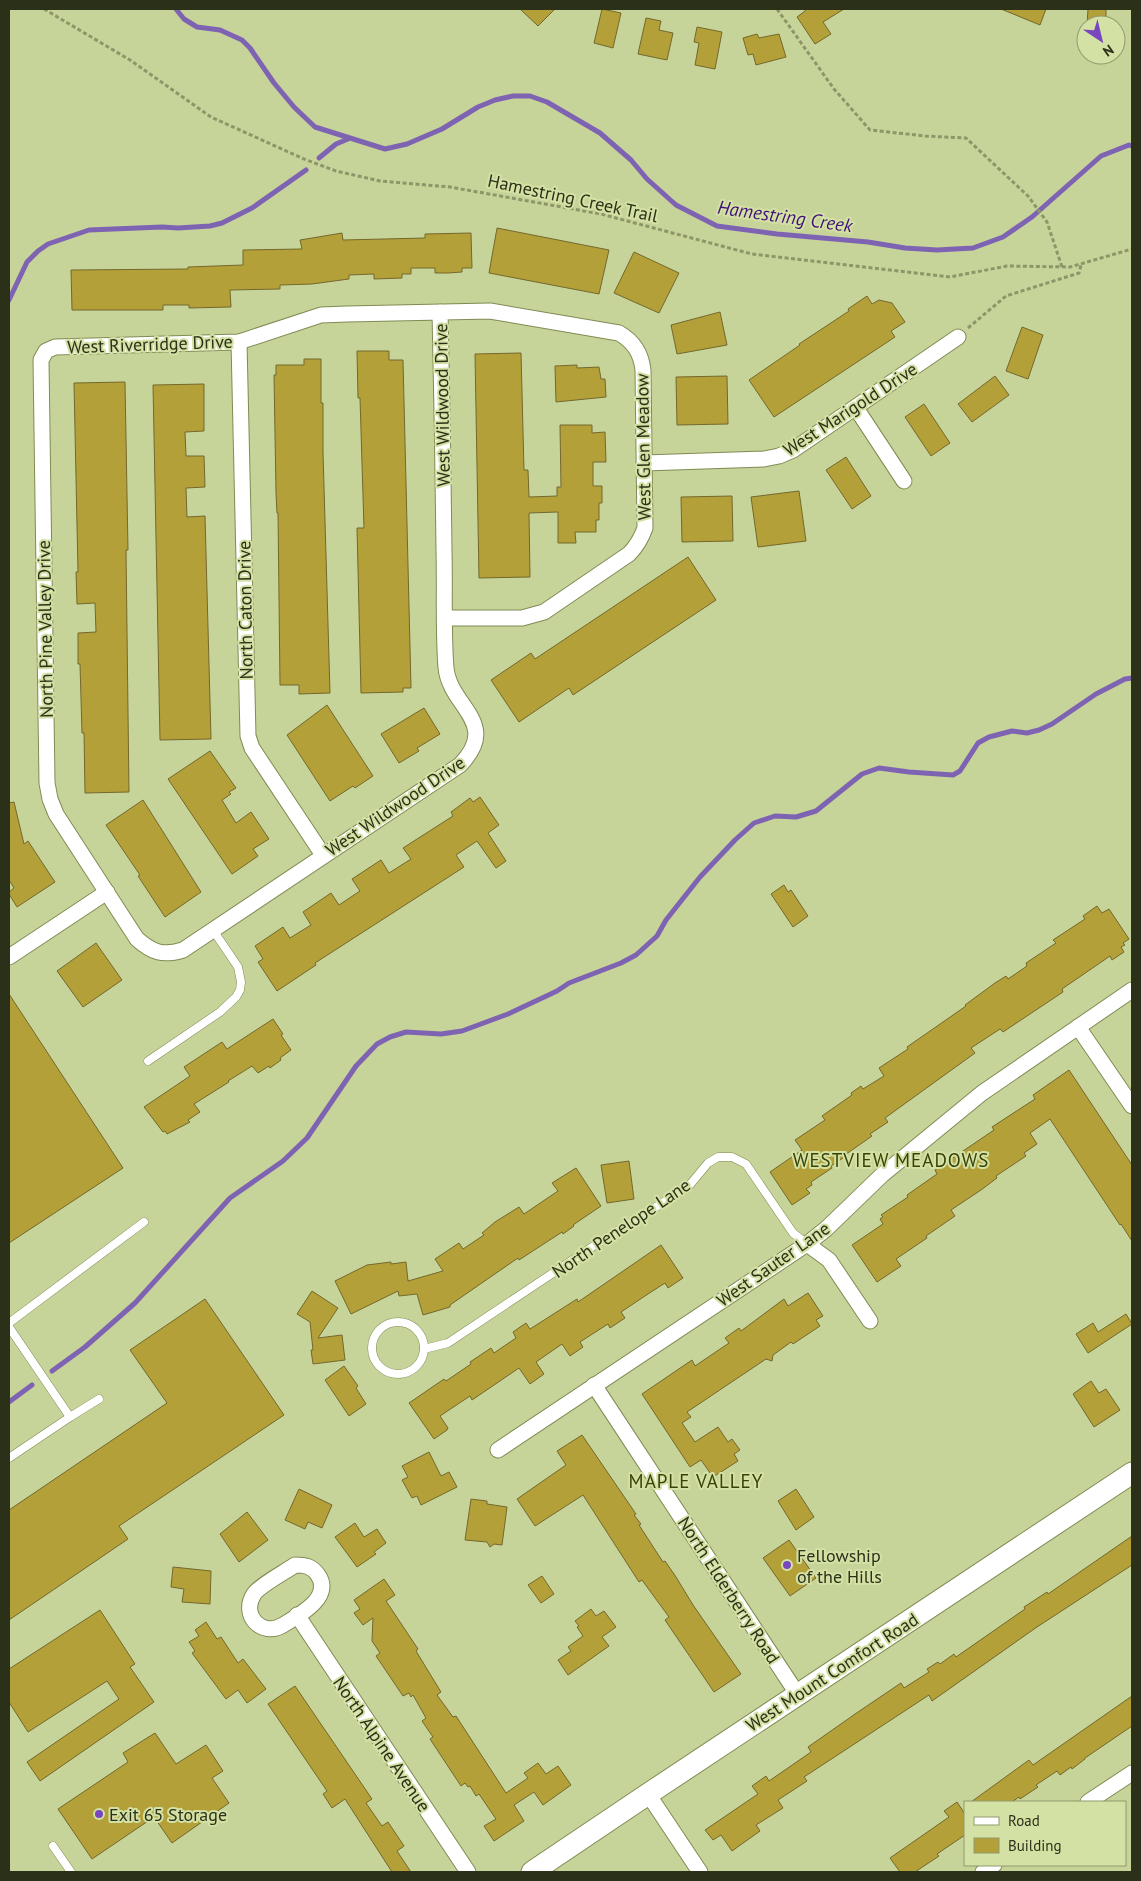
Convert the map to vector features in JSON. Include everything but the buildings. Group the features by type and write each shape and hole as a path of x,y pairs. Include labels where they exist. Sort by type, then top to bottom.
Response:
{"street":[{"name":"West Riverridge Drive","path":"46,351 55,347 238,342 321,316 490,311 619,333 634,345"},
{"name":"West Wildwood Drive","path":"107,892 137,939 146,947 158,952 171,954 184,950 323,855 460,765 469,756 475,745 476,732 472,718 450,682 446,669 440,312"},
{"name":"West Marigold Drive","path":"644,463 764,459 779,456 793,450 958,337"},
{"name":"North Caton Drive","path":"238,342 248,736 252,748 323,855"},
{"name":"West Glen Meadow","path":"445,618 522,618 544,612 629,554 636,547 645,528 643,370 640,354 634,345"},
{"name":"North Pine Valley Drive","path":"46,351 42,360 42,370 47,782 50,800 56,814 107,892"},
{"path":"856,408 904,481"},
{"path":"9,957 107,892"},
{"name":"West Sauter Lane","path":"498,1450 807,1244 826,1230 882,1175 982,1093 1132,990"},
{"path":"1078,1027 1132,1106"},
{"name":"North Penelope Lane","path":"807,1244 829,1260 870,1321"},
{"name":"North Elderberry Road","path":"594,1385 798,1695"},
{"name":"West Mount Comfort Road","path":"532,1872 1132,1473"},
{"path":"295,1565 306,1565 315,1570 321,1579 323,1590 317,1601 297,1616 282,1626 273,1629 263,1628 256,1625 251,1618 250,1602 255,1592 295,1565"},
{"name":"North Alpine Avenue","path":"297,1616 468,1872"},
{"path":"1089,1801 1132,1772"},
{"path":"648,1794 700,1872"}],"lane":[{"path":"148,1061 220,1012 236,997 240,990 241,982 238,967 213,930"},
{"name":"North Penelope Lane","path":"424,1348 448,1343 595,1245 688,1187 708,1163 718,1157 732,1157 746,1164 793,1233 807,1244"},
{"path":"9,1323 144,1222"},
{"path":"399,1322 414,1327 423,1341 424,1348 418,1364 405,1373 397,1374 382,1368 376,1362 372,1346 378,1331 384,1326 399,1322"},
{"path":"9,1327 70,1416"},
{"path":"9,1458 70,1416 99,1399"},
{"path":"53,1846 71,1872"}],"path":[{"name":"Hamestring Creek Trail","path":"44,9 130,60 211,117 304,159 336,171 380,181 450,187 601,214 752,254 950,278 1007,266 1062,268 1081,265 1132,249"},
{"path":"777,9 834,89 870,130 966,138 1028,196 1046,222 1062,268"},
{"path":"958,337 1006,296 1079,273 1081,265"}],"waterway":[{"name":"Hamestring Creek","path":"176,9 184,19 197,27 220,30 242,40 294,107 315,127 385,149 407,144 442,129 478,107 495,100 513,96 530,96 547,102 600,133 631,160 647,179 676,205 717,226 777,234 868,242 905,248 937,250 973,248 1003,237 1032,217 1101,156 1129,145 1132,146"},
{"path":"319,158 336,144 348,139"},
{"path":"9,300 27,262 48,244 89,230 178,228 210,226 222,223 252,208 306,170"},
{"path":"52,1371 85,1347 135,1303 230,1198 283,1161 307,1138 356,1066 377,1044 406,1032 441,1034 462,1031 508,1014 557,991 569,983 621,963 636,955 657,936 666,920 700,877 754,823 775,816 796,817 816,811 862,774 879,768 953,775 960,771 978,743 989,737 1012,731 1027,733 1039,730 1052,724 1096,694 1125,679 1132,678"},
{"path":"9,1402 32,1385"}],"place":[{"name":"Fellowship of the Hills","path":"787,1565"},
{"name":"Exit 65 Storage","path":"99,1814"}],"district":[{"name":"WESTVIEW MEADOWS","path":"891,1160"},
{"name":"MAPLE VALLEY","path":"696,1481"}]}
